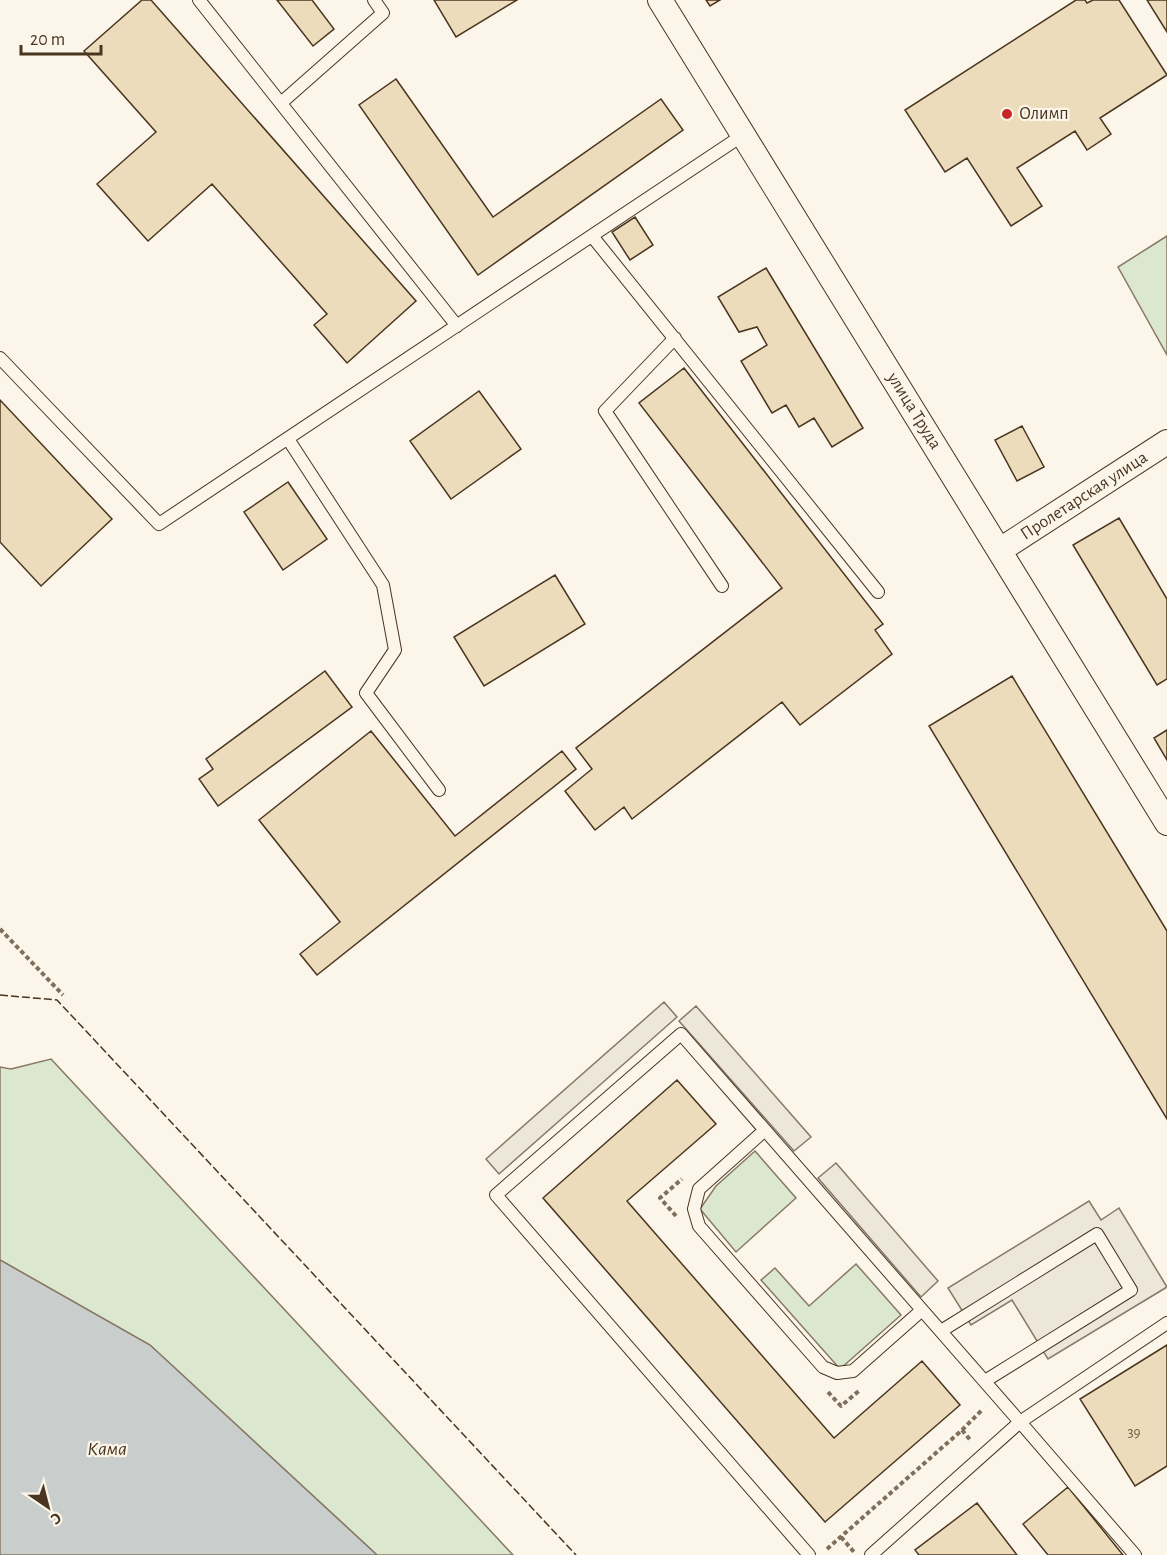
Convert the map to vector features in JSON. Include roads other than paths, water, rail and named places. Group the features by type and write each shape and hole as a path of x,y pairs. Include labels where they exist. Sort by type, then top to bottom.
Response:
{"street":[{"name":"улица Труда","path":"660,0 1167,823"},
{"name":"Пролетарская улица","path":"1000,550 1167,442"}],"lane":[{"path":"199,0 457,326"},
{"path":"281,103 383,13 374,0"},
{"path":"0,358 159,524 743,135"},
{"path":"592,236 878,592"},
{"path":"675,338 605,411 722,586"},
{"path":"288,439 383,585 395,650 366,693 439,790"},
{"path":"809,1555 496,1195 681,1034 1135,1555"},
{"path":"765,1130 699,1189 694,1209 699,1226 824,1367 837,1372 853,1371 922,1310"},
{"path":"941,1331 1097,1234 1131,1290 985,1381"},
{"path":"871,1555 1020,1422 1167,1323"}],"water":[{"name":"Кама","path":"0,1260 150,1345 377,1555 0,1555"}],"place":[{"name":"Олимп","path":"1007,114"}]}
